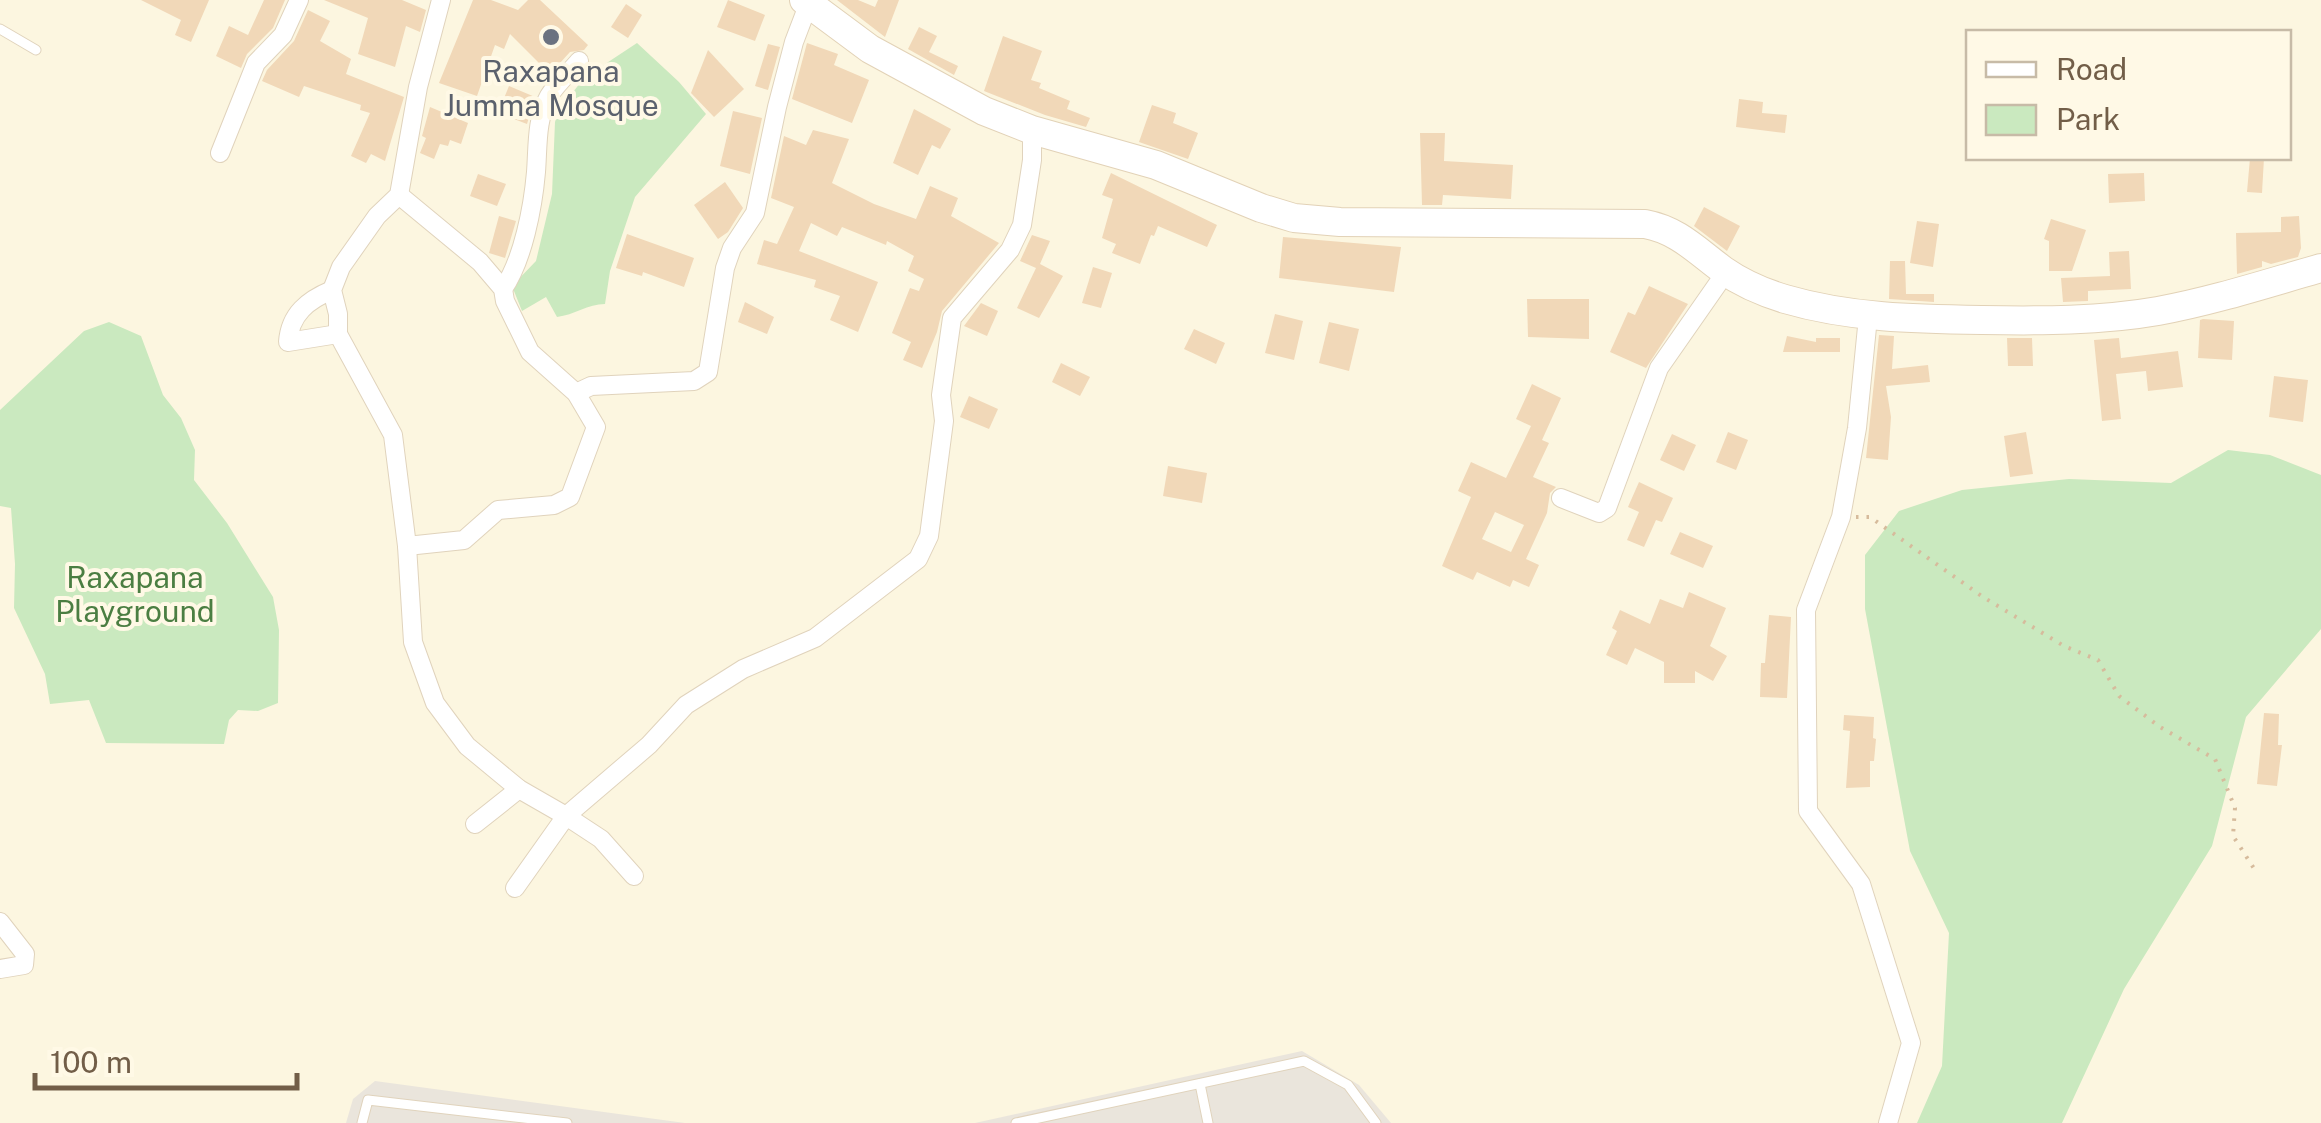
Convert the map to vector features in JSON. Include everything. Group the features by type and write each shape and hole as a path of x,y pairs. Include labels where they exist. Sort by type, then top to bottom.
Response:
{"main road":[{"path":"808,1 870,49 946,92 1032,130 1156,166 1294,218 1340,222 1645,224 1685,239 1755,290 1868,317 2036,320 2126,316 2160,311 2321,268"}],"street":[{"path":"220,153 256,63 282,34 300,0"},
{"path":"441,0 418,87 399,195 341,266 332,290 338,334 393,435 407,546 413,642 435,703 466,746 518,789 602,840 634,876"},
{"path":"576,393 591,386 694,381 708,372 725,268 732,248 755,213 777,107 808,1"},
{"path":"503,289 515,272 536,176 538,128 549,96 580,61"},
{"path":"515,888 566,816 648,745 686,706 743,670 816,638 918,559 929,536 952,318 1010,250 1022,225 1032,160 1032,130"},
{"path":"399,195 480,262 503,289 530,352 576,393 596,427 570,497 554,505 498,510 464,540 407,546"},
{"path":"1561,498 1599,513 1607,508 1658,368 1726,272"},
{"path":"332,290 310,298 288,342 338,334"},
{"path":"1868,317 1857,428 1842,518 1806,610 1808,811 1861,884 1911,1043 1888,1123"},
{"path":"476,824 518,789"},
{"path":"0,922 25,954 24,965 0,969"}],"lane":[{"path":"0,29 36,50"},
{"path":"1016,1123 1304,1061 1348,1085 1376,1123"},
{"path":"1200,1084 1208,1123"},
{"path":"362,1123 368,1100 567,1123"}],"path":[{"path":"1842,518 1870,517 1983,598 2064,646 2098,660 2119,696 2160,727 2214,759 2235,808 2232,836 2255,870"}],"shaded area":[{"path":"1302,1051 1359,1085 1391,1123 975,1123"},
{"path":"375,1081 685,1123 346,1123 353,1099"}],"green space":[{"path":"637,43 706,114 635,197 610,271 605,304 557,317 546,297 522,311 512,286 536,261 552,194 559,110 584,78"},
{"name":"Raxapana Playground","path":"109,322 141,336 163,395 181,418 195,450 194,480 227,523 273,597 279,630 278,703 258,711 238,710 229,720 224,744 106,743 89,700 50,704 45,674 14,608 11,508 0,506 0,410 84,331"},
{"path":"2228,450 2270,455 2321,475 2321,629 2246,717 2212,846 2124,989 2062,1123 1917,1123 1942,1066 1949,933 1910,851 1865,609 1865,555 1899,511 1962,490 2069,479 2171,483"}],"building":[{"path":"141,0 209,0 191,42 175,35 181,20"},
{"path":"264,0 285,0 273,28 247,54 241,68 216,56 229,26 248,35"},
{"path":"324,0 402,0 426,10 420,32 406,26 395,67 358,54 368,18"},
{"path":"473,0 491,0 518,10 528,0 540,0 588,45 584,50 570,52 550,74 510,34 504,49 495,45 477,96 439,83"},
{"path":"728,0 765,15 755,41 717,27"},
{"path":"837,0 858,0 875,7 878,0 899,0 885,37"},
{"path":"626,4 642,15 628,38 611,27"},
{"path":"308,10 330,21 320,41 351,59 346,74 404,97 385,161 371,154 366,163 351,156 370,113 360,110 361,105 304,86 299,97 262,81 294,41"},
{"path":"919,27 937,36 929,52 958,66 954,75 908,49"},
{"path":"1003,36 1042,51 1031,80 1041,83 1039,88 1070,101 1067,109 1090,118 1086,127 984,91"},
{"path":"807,43 838,54 834,65 869,80 852,123 792,99"},
{"path":"768,44 780,47 768,90 755,86"},
{"path":"708,50 744,89 714,117 691,93"},
{"path":"509,86 535,97 527,124 498,113"},
{"path":"1739,99 1763,102 1762,113 1787,115 1785,133 1736,127"},
{"path":"1152,105 1176,113 1173,123 1198,133 1188,159 1139,142"},
{"path":"430,107 468,123 461,144 450,140 448,146 440,144 434,159 420,153"},
{"path":"914,109 951,129 940,149 932,145 918,175 893,163"},
{"path":"733,111 762,118 750,174 720,166"},
{"path":"813,130 849,139 832,183 916,219 930,186 958,198 951,216 999,243 942,311 922,368 903,360 911,342 892,333 910,288 919,291 924,279 908,271 914,256 887,241 886,245 842,227 837,236 811,223 799,251 878,282 858,332 830,320 840,296 814,287 816,280 757,264 764,240 777,244 794,207 771,198 784,136 806,145"},
{"path":"1420,133 1445,133 1444,161 1513,165 1511,199 1443,195 1442,205 1422,205"},
{"path":"2250,160 2264,160 2262,193 2247,192"},
{"path":"1111,173 1217,225 1207,247 1158,226 1140,264 1112,253 1116,244 1102,238 1113,199 1102,195"},
{"path":"2144,173 2145,201 2109,203 2108,174"},
{"path":"478,174 506,184 497,206 470,196"},
{"path":"725,182 743,208 728,232 718,239 694,205"},
{"path":"1704,207 1740,226 1727,251 1694,226"},
{"path":"499,216 516,221 505,258 489,253"},
{"path":"2299,216 2298,257 2271,264 2262,261 2262,267 2237,274 2236,233 2281,232 2281,217"},
{"path":"2051,219 2086,230 2072,271 2049,271 2049,241 2044,239"},
{"path":"1917,221 1939,224 1933,267 1910,263"},
{"path":"627,234 694,258 684,287 643,272 642,276 616,268"},
{"path":"1032,235 1050,241 1040,264 1063,276 1039,318 1017,308 1036,268 1020,261"},
{"path":"1283,237 1401,247 1394,292 1279,278"},
{"path":"2129,251 2131,289 2088,291 2088,301 2063,302 2061,278 2110,276 2109,252"},
{"path":"1890,261 1905,261 1906,294 1934,294 1934,302 1889,299"},
{"path":"1093,267 1112,273 1101,308 1082,303"},
{"path":"1649,286 1688,304 1646,368 1610,352 1628,312 1635,315"},
{"path":"1527,299 1589,299 1589,339 1528,337"},
{"path":"745,302 774,317 767,334 738,322"},
{"path":"981,303 998,311 987,336 964,326"},
{"path":"1275,314 1303,321 1294,360 1265,353"},
{"path":"2203,319 2234,321 2232,360 2198,358"},
{"path":"1329,322 1359,329 1349,371 1319,363"},
{"path":"1194,329 1225,343 1216,364 1184,349"},
{"path":"1879,335 1894,336 1892,369 1928,365 1930,382 1886,386 1891,417 1888,460 1866,458"},
{"path":"1787,336 1816,342 1816,338 1840,338 1840,352 1783,352"},
{"path":"2007,338 2032,338 2033,366 2008,366"},
{"path":"2119,338 2121,358 2178,351 2183,387 2148,391 2146,371 2116,374 2121,419 2102,421 2094,340"},
{"path":"1061,363 1090,377 1080,396 1052,382"},
{"path":"2274,376 2308,380 2303,422 2269,417"},
{"path":"1532,384 1561,398 1542,440 1549,443 1533,477 1556,487 1550,493 1547,513 1526,559 1539,565 1529,587 1513,580 1510,587 1477,572 1473,580 1442,566 1471,497 1458,491 1471,462 1506,478 1531,426 1516,419","holes":["1495,512 1524,525 1511,552 1482,539"]},
{"path":"969,396 998,409 989,429 960,417"},
{"path":"1728,432 1748,440 1736,470 1716,462"},
{"path":"2026,432 2033,474 2010,477 2004,436"},
{"path":"1672,434 1696,445 1684,471 1660,460"},
{"path":"1168,466 1207,473 1202,503 1163,496"},
{"path":"1639,482 1673,498 1662,522 1656,520 1644,547 1627,540 1639,512 1628,507"},
{"path":"1680,532 1713,546 1703,568 1670,554"},
{"path":"1689,592 1726,608 1710,646 1727,656 1713,681 1695,671 1695,683 1664,683 1664,662 1635,648 1627,665 1606,655 1617,631 1612,628 1620,610 1650,624 1660,599 1683,608"},
{"path":"1769,615 1791,617 1787,698 1760,697"},
{"path":"2264,713 2279,714 2278,745 2282,745 2277,786 2257,784"},
{"path":"1844,715 1874,717 1876,739 1874,761 1870,761 1870,787 1846,788 1850,731 1843,730"}],"place":[{"name":"Raxapana Jumma Mosque","path":"551,37"}]}
